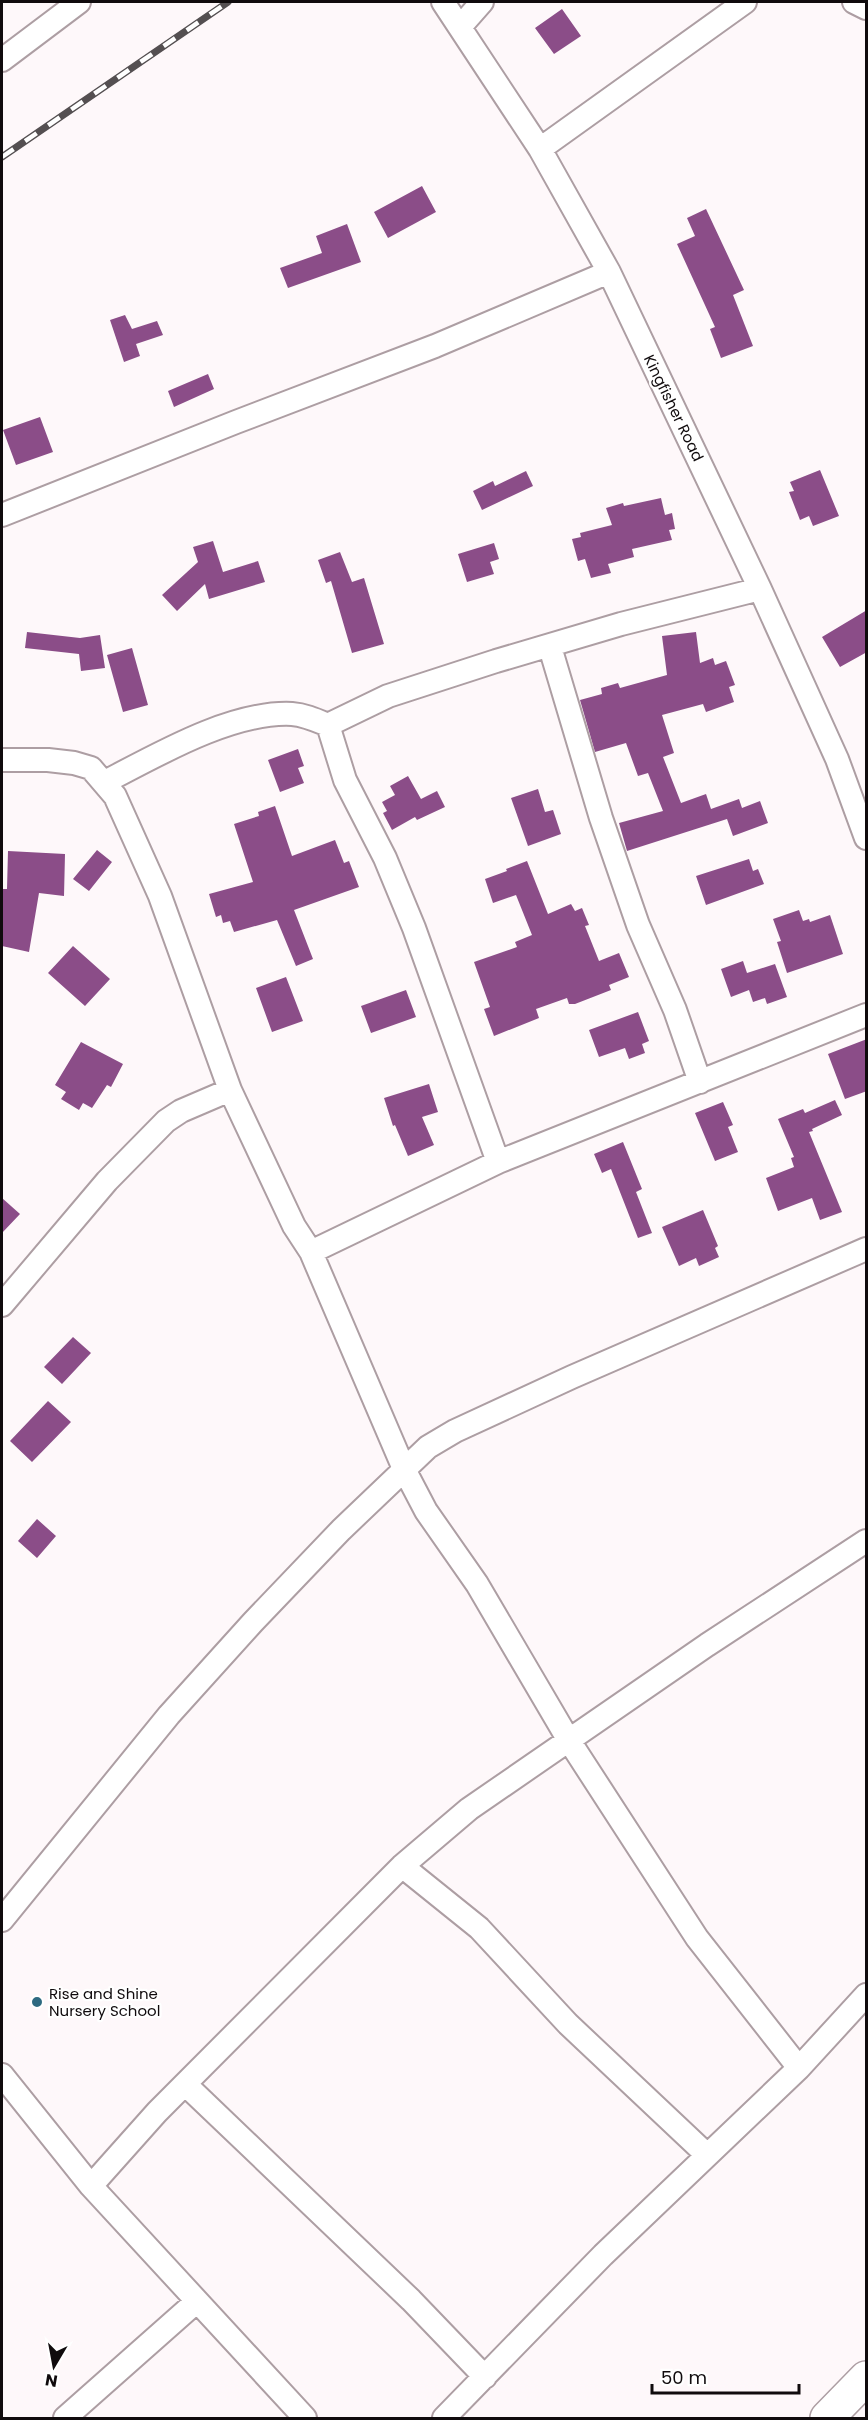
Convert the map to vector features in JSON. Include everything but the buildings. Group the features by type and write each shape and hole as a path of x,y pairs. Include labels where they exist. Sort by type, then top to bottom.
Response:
{"main road":[{"path":"827,2418 867,2378"}],"street":[{"path":"2,60 79,2"},
{"name":"Kingfisher Road","path":"443,2 540,149 609,272 760,589 837,759 867,838"},
{"path":"460,27 482,2"},
{"path":"540,149 745,2"},
{"path":"854,2 867,8"},
{"path":"2,515 435,346 609,272"},
{"path":"105,782 184,741 236,723 291,714 309,717 328,725 388,696 496,661 621,624 760,589"},
{"path":"550,646 601,818 638,925 675,1010 700,1082"},
{"path":"328,725 345,780 385,858 414,928 498,1162"},
{"path":"2,760 48,760 74,763 91,768 115,796 160,896 230,1090 285,1207 311,1252 404,1469 426,1511 477,1584 568,1739 697,1938 799,2068"},
{"path":"311,1252 498,1162 867,1015"},
{"path":"2,1305 107,1181 166,1121 181,1111 230,1090"},
{"path":"2,1920 169,1715 253,1622 341,1530 428,1447 455,1431 572,1377 867,1249"},
{"path":"91,2186 157,2112 402,1866 469,1809 707,1645 867,1541"},
{"path":"402,1866 479,1928 568,2024 707,2155"},
{"path":"444,2418 603,2255 799,2068 867,1995"},
{"path":"2,2075 91,2186 305,2418"},
{"path":"186,2085 403,2291 485,2377"},
{"path":"65,2418 196,2302"}],"railway":[{"path":"2,157 228,2"}],"place":[{"name":"Rise and Shine Nursery School","path":"37,2002"}]}
